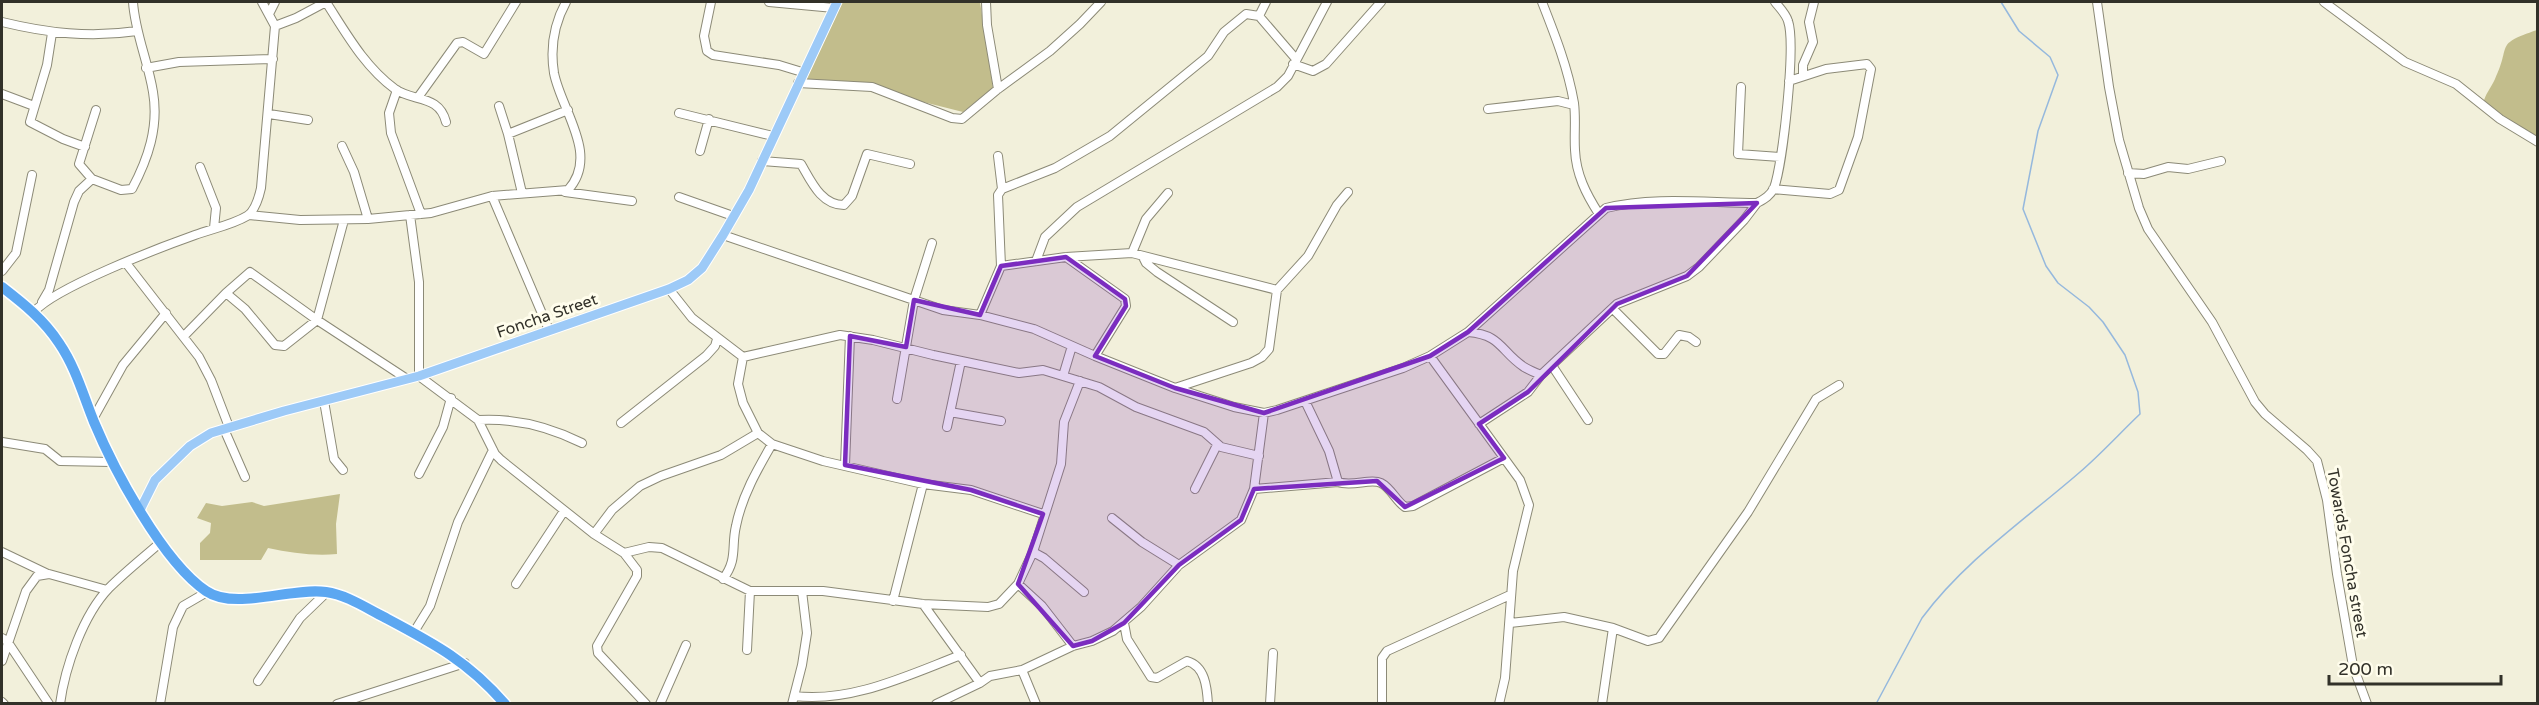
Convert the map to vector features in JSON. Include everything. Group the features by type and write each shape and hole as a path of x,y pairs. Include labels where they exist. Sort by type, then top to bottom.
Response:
{"highway":[{"path":"2,287 34,312 61,345 78,377 111,462 161,542 187,574 207,592 233,599 298,591 327,592 349,599 414,632 465,663 505,704"}],"main road":[{"name":"Foncha Street","path":"140,510 155,480 200,439 227,428 419,376 669,290 688,280 702,268 749,190 835,5"}],"street":[{"path":"96,110 79,164 92,179 126,191 132,189 150,146 155,120 153,92 137,31 133,2"},
{"path":"249,215 259,200 261,188 273,59 275,26 270,12 262,2"},
{"path":"270,12 275,2"},
{"path":"275,26 326,2 361,57 397,90 419,96 436,105 446,122"},
{"path":"419,96 457,43 463,42 484,54 516,2"},
{"path":"563,192 574,184 580,154 568,110 557,85 552,47 566,2"},
{"path":"711,2 704,36 707,51 713,55 779,65 802,72"},
{"path":"769,2 835,5"},
{"path":"986,2 987,25 998,89"},
{"path":"798,83 872,87 952,118 962,119 1050,51 1101,2"},
{"path":"1259,16 1266,2"},
{"path":"1036,261 1046,237 1077,207 1277,87 1288,76 1327,2"},
{"path":"980,315 1000,266 998,195 1002,189 1055,168 1110,136 1208,57 1224,32 1246,14 1259,16 1294,61 1313,71 1326,64 1381,2"},
{"path":"1542,2 1565,62 1574,105 1576,164 1587,197 1599,214"},
{"path":"1479,424 1528,392 1541,375 1552,367 1590,328 1624,301 1692,272 1744,220 1757,203 1768,197 1773,189 1780,157 1791,59 1788,21 1775,2"},
{"path":"1803,76 1803,65 1813,42 1809,22 1814,2"},
{"name":"Towards Foncha street","path":"2097,2 2111,99 2128,173 2148,229 2212,322 2248,392 2265,414 2317,461 2327,500 2332,545 2353,666 2367,704"},
{"path":"2324,2 2405,62 2456,84 2500,119 2538,142"},
{"path":"2,22 52,33 102,35 137,31"},
{"path":"52,33 47,65 29,120 31,124 85,147"},
{"path":"146,68 179,62 273,59"},
{"path":"1773,189 1836,194 1843,184 1858,137 1871,69 1869,66 1837,67 1789,81"},
{"path":"1741,87 1738,154 1780,157"},
{"path":"397,90 389,113 391,133 421,214"},
{"path":"2,94 34,106"},
{"path":"1488,109 1558,101 1574,105"},
{"path":"499,106 522,193"},
{"path":"508,134 568,110"},
{"path":"679,112 773,136"},
{"path":"269,114 308,120"},
{"path":"700,151 709,119"},
{"path":"342,146 354,172 368,219"},
{"path":"762,161 801,164 817,191 839,205 844,205 852,196 867,154 910,164"},
{"path":"998,156 1002,189"},
{"path":"2128,173 2144,174 2168,167 2188,169 2220,161"},
{"path":"200,167 216,208 214,228"},
{"path":"2,271 16,254 32,175"},
{"path":"34,312 49,290 74,202 79,191 92,179"},
{"path":"42,303 126,263 249,215 300,220 368,219 421,214 492,196 522,193 563,192 632,201"},
{"path":"1175,388 1251,363 1262,357 1269,349 1272,339 1277,290 1308,256 1337,205 1348,192"},
{"path":"1132,253 1146,219 1168,193"},
{"path":"492,196 549,330"},
{"path":"679,197 733,216"},
{"path":"723,235 943,310 980,315 1034,329 1175,388 1234,407 1264,412 1305,401 1402,368 1430,356 1468,332 1606,208 1622,204 1757,203"},
{"path":"410,215 418,282 419,376 478,420 493,450 501,460 594,534 624,553 637,570 637,576 597,646 598,654 646,704"},
{"path":"226,292 245,309 275,345 284,346 317,320 334,266 344,220"},
{"path":"897,399 914,300 932,243"},
{"path":"1000,266 1066,257 1132,253 1277,290"},
{"path":"1066,257 1125,299 1126,306 1095,356"},
{"path":"1143,257 1146,263 1157,272 1233,322"},
{"path":"126,263 184,336 206,369 245,477"},
{"path":"184,336 226,292 250,272 317,320 407,379"},
{"path":"669,290 692,318 743,357 828,336 850,336 1019,373 1043,370 1099,387 1143,410 1204,432 1217,445 1259,456"},
{"path":"1613,309 1658,354 1664,354 1679,335 1689,337 1696,342"},
{"path":"93,419 123,365 166,313"},
{"path":"1468,332 1482,334 1498,341 1523,366 1541,375"},
{"path":"845,465 850,336"},
{"path":"621,423 706,356 715,346 717,339"},
{"path":"1063,376 1072,346"},
{"path":"1430,356 1520,480 1528,503 1528,515 1516,553 1510,595 1505,678 1498,704"},
{"path":"743,357 738,384 742,403 758,433 772,444 807,457 923,484 971,490 1043,514"},
{"path":"947,427 961,361"},
{"path":"1552,367 1588,420"},
{"path":"624,553 649,547 662,548 750,591 838,592 923,604 988,606 999,604 1018,585 1033,552 1043,514 1061,464 1064,422 1080,381"},
{"path":"1510,623 1564,617 1613,628 1648,640 1659,638 1748,512 1816,399 1839,385"},
{"path":"419,474 443,427 450,398"},
{"path":"324,401 334,459 343,470"},
{"path":"1305,401 1329,451 1338,482"},
{"path":"950,412 1001,421"},
{"path":"936,704 990,676 1022,670 1073,646 1092,641 1124,623 1179,565 1241,520 1254,489 1264,412"},
{"path":"478,420 524,423 569,436 582,443"},
{"path":"594,534 612,510 640,486 661,476 722,455 758,433"},
{"path":"2,442 45,449 60,461 111,462"},
{"path":"723,579 732,564 735,527 748,486 772,444"},
{"path":"1195,489 1217,445"},
{"path":"414,632 430,606 458,522 493,450"},
{"path":"1254,489 1338,482 1345,485 1377,482 1384,484 1405,507 1413,506 1504,458"},
{"path":"893,600 923,484"},
{"path":"516,584 564,511"},
{"path":"1112,518 1142,542 1179,565"},
{"path":"60,704 68,662 94,609 107,590 161,542"},
{"path":"2,552 49,574 107,590"},
{"path":"1033,552 1044,558 1084,592"},
{"path":"2,661 4,640 32,582 37,576 49,574"},
{"path":"1018,585 1042,606 1073,646"},
{"path":"747,650 750,591"},
{"path":"802,591 807,633 793,700 853,694 961,655"},
{"path":"160,704 172,627 183,606 207,592"},
{"path":"258,681 300,618 327,592"},
{"path":"1382,704 1382,658 1387,651 1510,595"},
{"path":"923,604 980,683"},
{"path":"1124,623 1131,647 1154,678 1187,661 1193,662 1203,674 1208,704"},
{"path":"1602,704 1613,628"},
{"path":"4,640 49,704"},
{"path":"660,704 686,645"},
{"path":"1270,704 1273,653"},
{"path":"337,704 465,663"},
{"path":"1022,670 1036,704"}],"highlighted area":[{"path":"1757,203 1687,276 1617,304 1528,392 1479,424 1504,458 1405,507 1377,481 1254,489 1241,520 1179,565 1124,623 1092,641 1073,646 1018,584 1043,514 971,490 845,465 850,336 906,347 914,300 980,315 1001,266 1066,257 1125,299 1126,306 1095,356 1175,388 1264,413 1430,356 1468,332 1606,208"}],"shaded area":[{"path":"840,2 980,2 993,88 963,112 860,86 801,82"},
{"path":"2537,30 2537,142 2483,104 2500,67 2506,47 2514,39"},
{"path":"340,494 336,524 337,554 302,554 268,548 261,560 200,560 200,543 210,533 211,523 197,518 206,503 222,506 252,502 264,506"}],"waterway":[{"path":"1876,704 1922,618 1957,577 2088,465 2140,414 2138,392 2125,355 2103,322 2089,307 2058,283 2046,266 2023,209 2038,131 2058,75 2050,57 2019,31 2001,2"}]}
